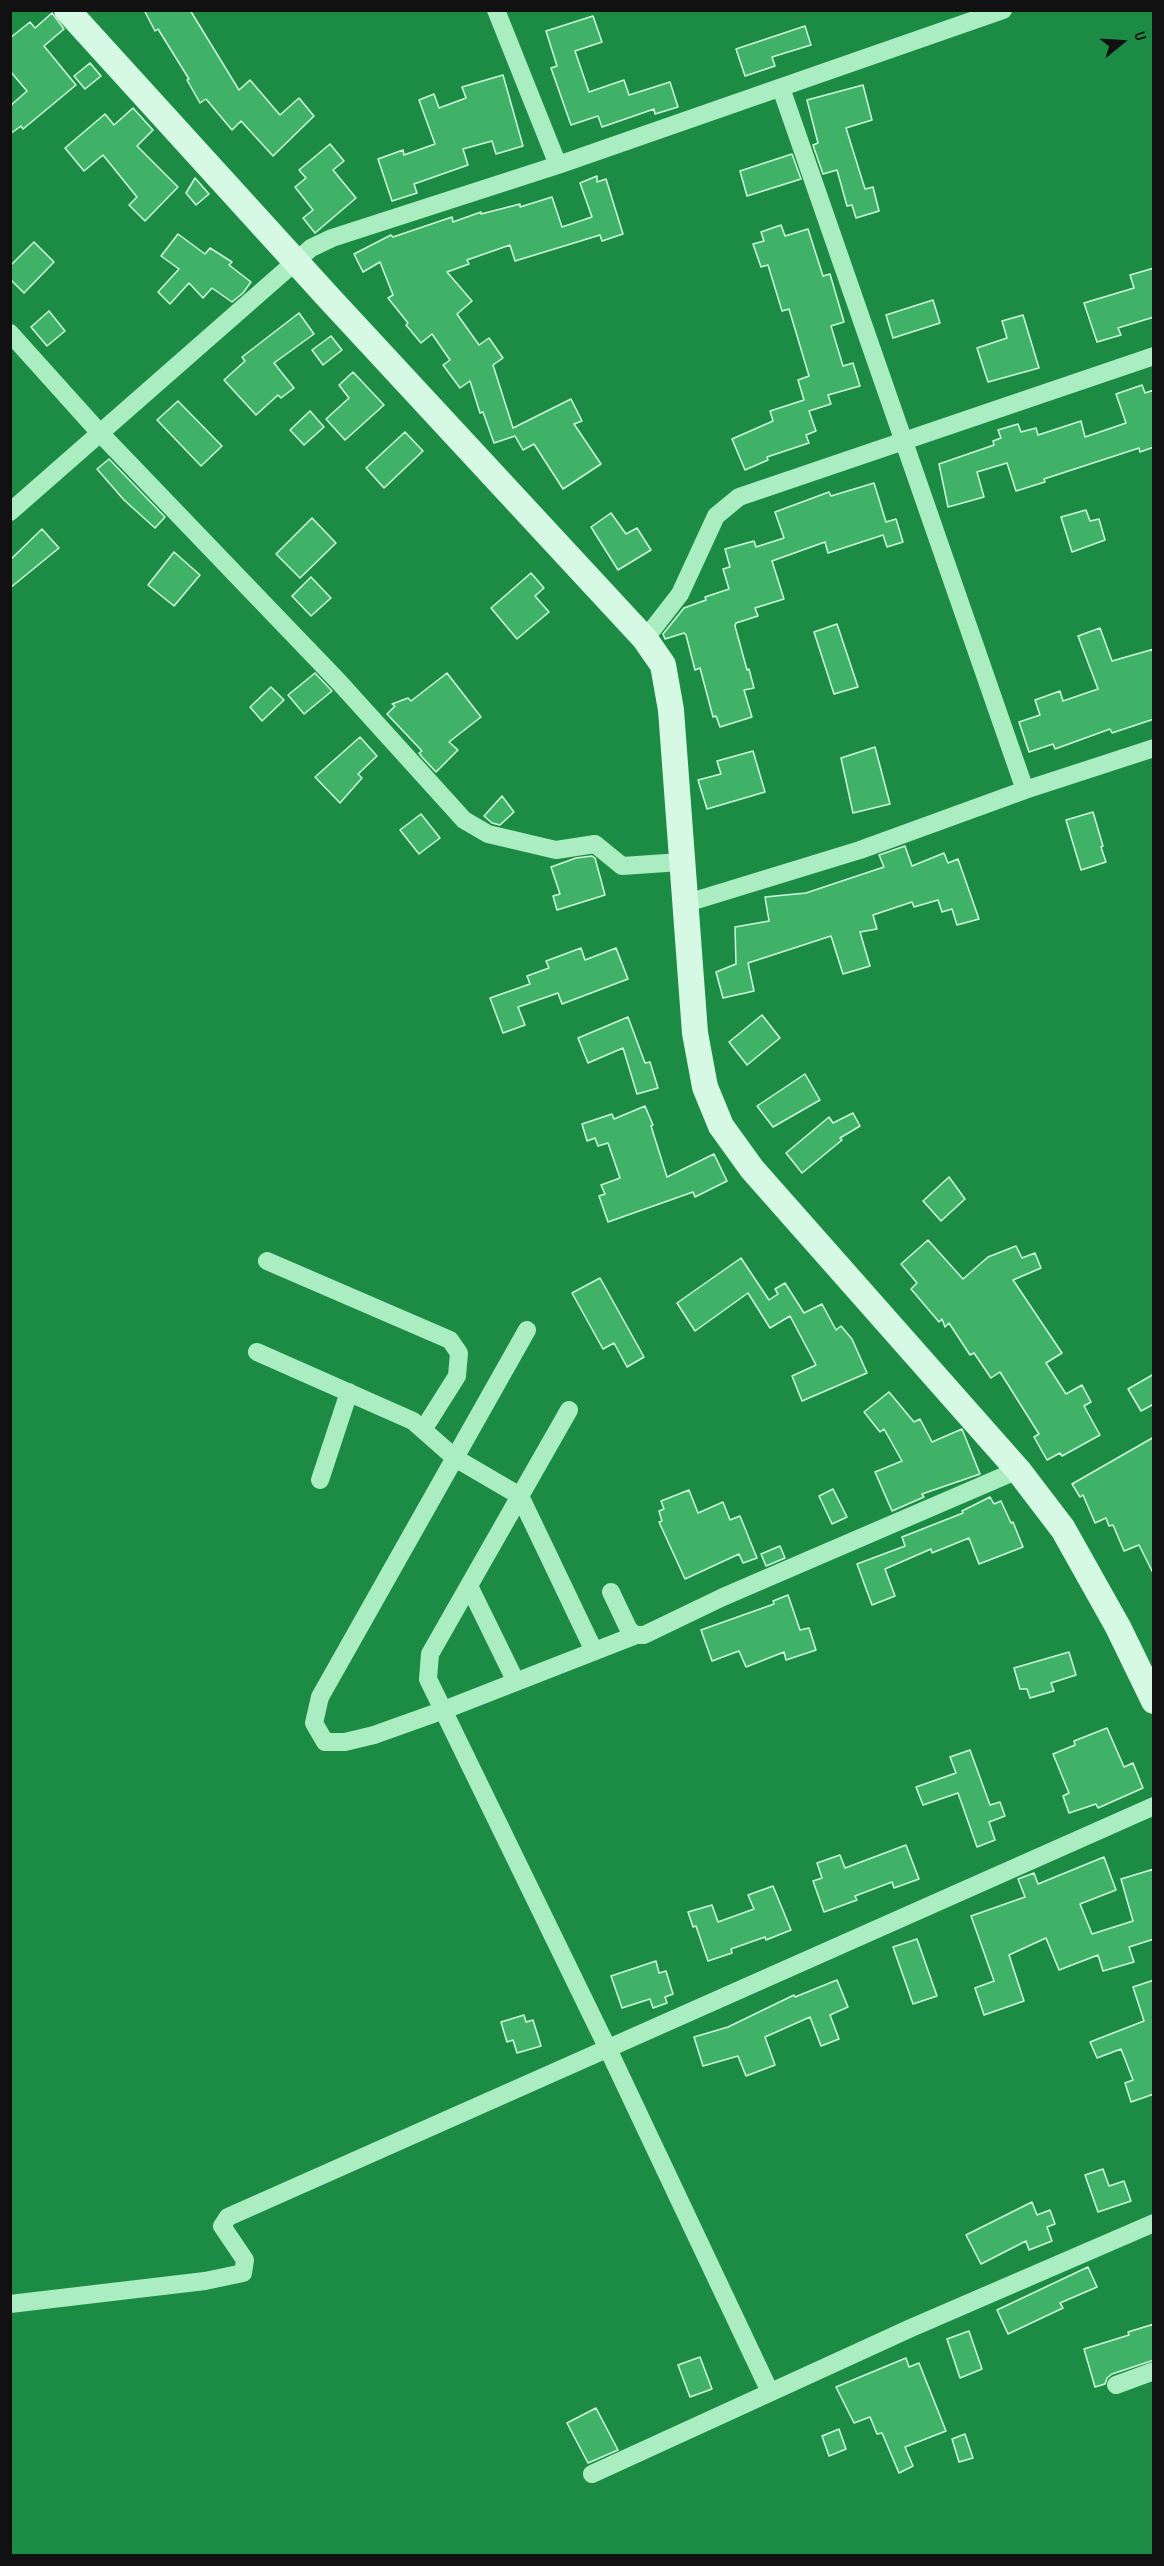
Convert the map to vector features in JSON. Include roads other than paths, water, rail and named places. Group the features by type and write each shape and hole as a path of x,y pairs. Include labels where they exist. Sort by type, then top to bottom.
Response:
{"street":[{"path":"67,10 295,261 645,639 663,665 671,710 695,1033 705,1087 721,1126 752,1169 1018,1470 1063,1529 1118,1627 1154,1701"},
{"path":"496,10 558,165"},
{"path":"10,512 311,248 332,238 558,165 1003,10"},
{"path":"781,88 1025,790"},
{"path":"10,333 99,432 339,682 464,820 489,834 556,850 595,844 622,866 681,862"},
{"path":"645,639 680,594 716,516 739,497 1154,356"},
{"path":"687,903 860,850 1025,790 1154,748"},
{"path":"267,1261 450,1340 459,1353 457,1376 423,1430"},
{"path":"527,1330 320,1696 314,1723 325,1742 345,1742 374,1735 636,1635 644,1635 723,1597 1018,1470"},
{"path":"257,1352 413,1421 455,1458 520,1496 594,1651"},
{"path":"320,1480 349,1392"},
{"path":"569,1410 430,1654 428,1679 609,2049 771,2392"},
{"path":"469,1586 516,1682"},
{"path":"611,1592 629,1630 636,1635"},
{"path":"10,2304 205,2281 243,2273 245,2260 222,2226 228,2217 1154,1806"},
{"path":"592,2474 911,2328 1154,2223"},
{"path":"1116,2385 1154,2371"}]}
